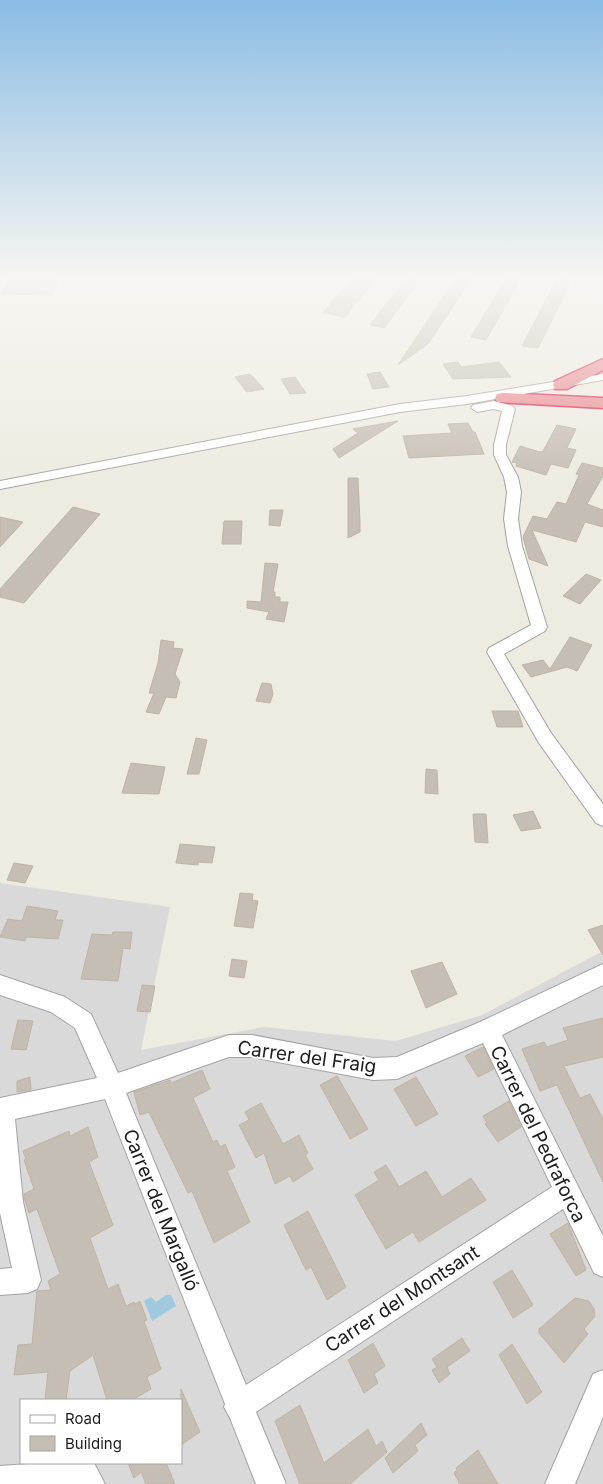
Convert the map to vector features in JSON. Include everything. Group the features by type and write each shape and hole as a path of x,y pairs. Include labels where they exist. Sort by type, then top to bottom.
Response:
{"highway":[{"path":"561,384 603,364"},
{"path":"600,381 593,391 603,402"},
{"path":"503,398 603,402"}],"street":[{"path":"467,400 561,384 600,381"},
{"path":"0,485 404,407 503,398 600,381"},
{"path":"404,407 407,415 494,405 509,409 500,445 500,455 511,477 514,492 511,519 516,546 539,627 495,652 545,738 603,818"},
{"name":"Carrer del Fraig","path":"1,1110 112,1086 229,1046 252,1046 373,1069 397,1068 488,1030 603,974"},
{"name":"Carrer del Margalló","path":"0,985 57,1004 83,1021 112,1086 238,1406 271,1484"},
{"name":"Carrer del Pedraforca","path":"488,1030 603,1264"},
{"path":"0,1282 28,1280 10,1202 1,1110"},
{"name":"Carrer del Montsant","path":"238,1406 566,1192"},
{"path":"560,1484 603,1384"},
{"path":"0,1481 86,1474 90,1484"}],"shaded area":[{"path":"0,883 170,907 141,1050 264,1027 396,1041 482,1015 603,951 603,1484 0,1484"}],"water":[{"path":"166,1295 171,1295 176,1306 152,1321 144,1301 151,1297 156,1302"}],"building":[{"path":"409,348 422,348 398,365"},
{"path":"458,362 461,367 499,362 511,377 453,379 443,364"},
{"path":"380,372 389,387 373,389 367,374"},
{"path":"250,374 264,389 247,392 235,377"},
{"path":"295,377 306,393 290,394 281,379"},
{"path":"398,421 339,458 333,449 358,433 353,429"},
{"path":"468,423 473,432 475,432 484,454 409,458 403,436 452,433 448,424"},
{"path":"557,425 576,429 567,448 576,450 568,468 551,464 546,475 516,466 517,463 512,462 520,446 540,452 543,451"},
{"path":"582,463 603,468 603,476 587,504 603,510 603,527 585,522 576,542 532,530 548,566 529,559 523,537 533,516 547,519 557,502 566,504 579,475 576,474"},
{"path":"348,478 358,478 360,532 348,538"},
{"path":"73,507 100,514 24,603 0,597 0,589"},
{"path":"270,510 283,510 280,526 269,525"},
{"path":"0,517 23,522 0,547"},
{"path":"224,521 242,521 241,544 222,544"},
{"path":"265,563 278,564 273,592 275,592 275,597 280,597 280,602 288,602 284,622 266,619 269,612 247,608 247,601 261,602"},
{"path":"586,574 601,580 580,604 563,596"},
{"path":"570,637 592,645 577,671 567,667 531,677 522,665 543,660 550,669"},
{"path":"161,640 174,642 173,648 183,649 175,674 180,682 176,698 166,697 159,714 146,712 154,693 149,693 158,663"},
{"path":"262,683 271,684 273,694 270,703 256,701"},
{"path":"492,711 518,711 523,727 497,727"},
{"path":"196,738 207,740 199,774 187,774"},
{"path":"131,763 165,767 159,794 122,793"},
{"path":"426,769 437,770 438,794 425,793"},
{"path":"533,811 541,828 521,831 513,815"},
{"path":"473,814 486,814 488,843 475,842"},
{"path":"180,844 215,847 212,863 198,862 198,865 176,863"},
{"path":"14,863 33,866 25,883 7,880"},
{"path":"240,893 253,894 252,900 258,901 253,928 234,926"},
{"path":"27,906 58,911 55,920 63,920 58,939 26,937 25,941 0,937 8,919 22,921"},
{"path":"603,925 603,955 588,930"},
{"path":"113,932 132,932 130,949 123,948 118,981 81,979 92,934 112,935"},
{"path":"232,959 247,961 244,978 229,976"},
{"path":"442,962 457,994 426,1008 411,971"},
{"path":"142,985 155,986 150,1012 137,1011"},
{"path":"603,1018 603,1057 564,1066 580,1098 590,1094 603,1119 603,1182 557,1085 540,1091 522,1049 544,1042 547,1047 568,1040 563,1028"},
{"path":"18,1020 33,1021 26,1050 11,1049"},
{"path":"483,1047 494,1069 478,1077 465,1056"},
{"path":"202,1070 210,1089 193,1098 213,1142 217,1140 220,1147 225,1144 235,1167 227,1171 250,1222 214,1243 192,1191 188,1193 149,1112 140,1115 134,1092 170,1080 171,1083"},
{"path":"337,1076 368,1129 350,1139 320,1085"},
{"path":"30,1077 31,1090 17,1092 17,1081"},
{"path":"416,1077 438,1114 416,1126 394,1089"},
{"path":"509,1101 521,1127 498,1142 485,1124 487,1123 483,1116"},
{"path":"261,1103 283,1144 299,1135 308,1153 305,1155 313,1169 293,1182 290,1176 275,1184 264,1153 256,1158 239,1125 249,1120 245,1112"},
{"path":"88,1127 98,1157 89,1162 113,1225 90,1238 108,1289 118,1284 126,1306 140,1301 147,1320 144,1321 161,1369 147,1377 151,1389 134,1399 107,1399 93,1355 70,1371 66,1399 45,1399 48,1372 14,1375 18,1345 32,1344 37,1291 51,1290 48,1281 60,1274 37,1209 29,1213 24,1197 24,1194 34,1189 24,1160 26,1159 23,1151 69,1131 70,1136"},
{"path":"386,1165 399,1187 426,1171 442,1197 471,1178 486,1200 419,1242 413,1232 386,1249 355,1195 379,1180 374,1172"},
{"path":"308,1211 346,1287 327,1300 311,1267 306,1270 284,1225"},
{"path":"568,1223 586,1270 576,1276 550,1234"},
{"path":"512,1270 533,1305 513,1318 493,1282"},
{"path":"575,1298 589,1301 594,1309 595,1316 584,1329 588,1334 564,1363 539,1333 539,1329"},
{"path":"462,1338 470,1351 447,1367 450,1374 439,1383 432,1370 437,1367 432,1359"},
{"path":"373,1343 385,1366 374,1374 378,1383 364,1393 348,1360"},
{"path":"512,1344 542,1392 527,1404 499,1355"},
{"path":"181,1389 200,1432 182,1444 182,1399"},
{"path":"300,1405 324,1463 368,1429 376,1446 382,1441 387,1452 350,1484 300,1484 275,1421"},
{"path":"421,1423 427,1435 415,1445 418,1451 393,1473 385,1458"},
{"path":"478,1450 498,1484 460,1484 454,1473 457,1470 456,1468"},
{"path":"128,1464 166,1464 175,1484 146,1484 141,1472 134,1478"}]}
